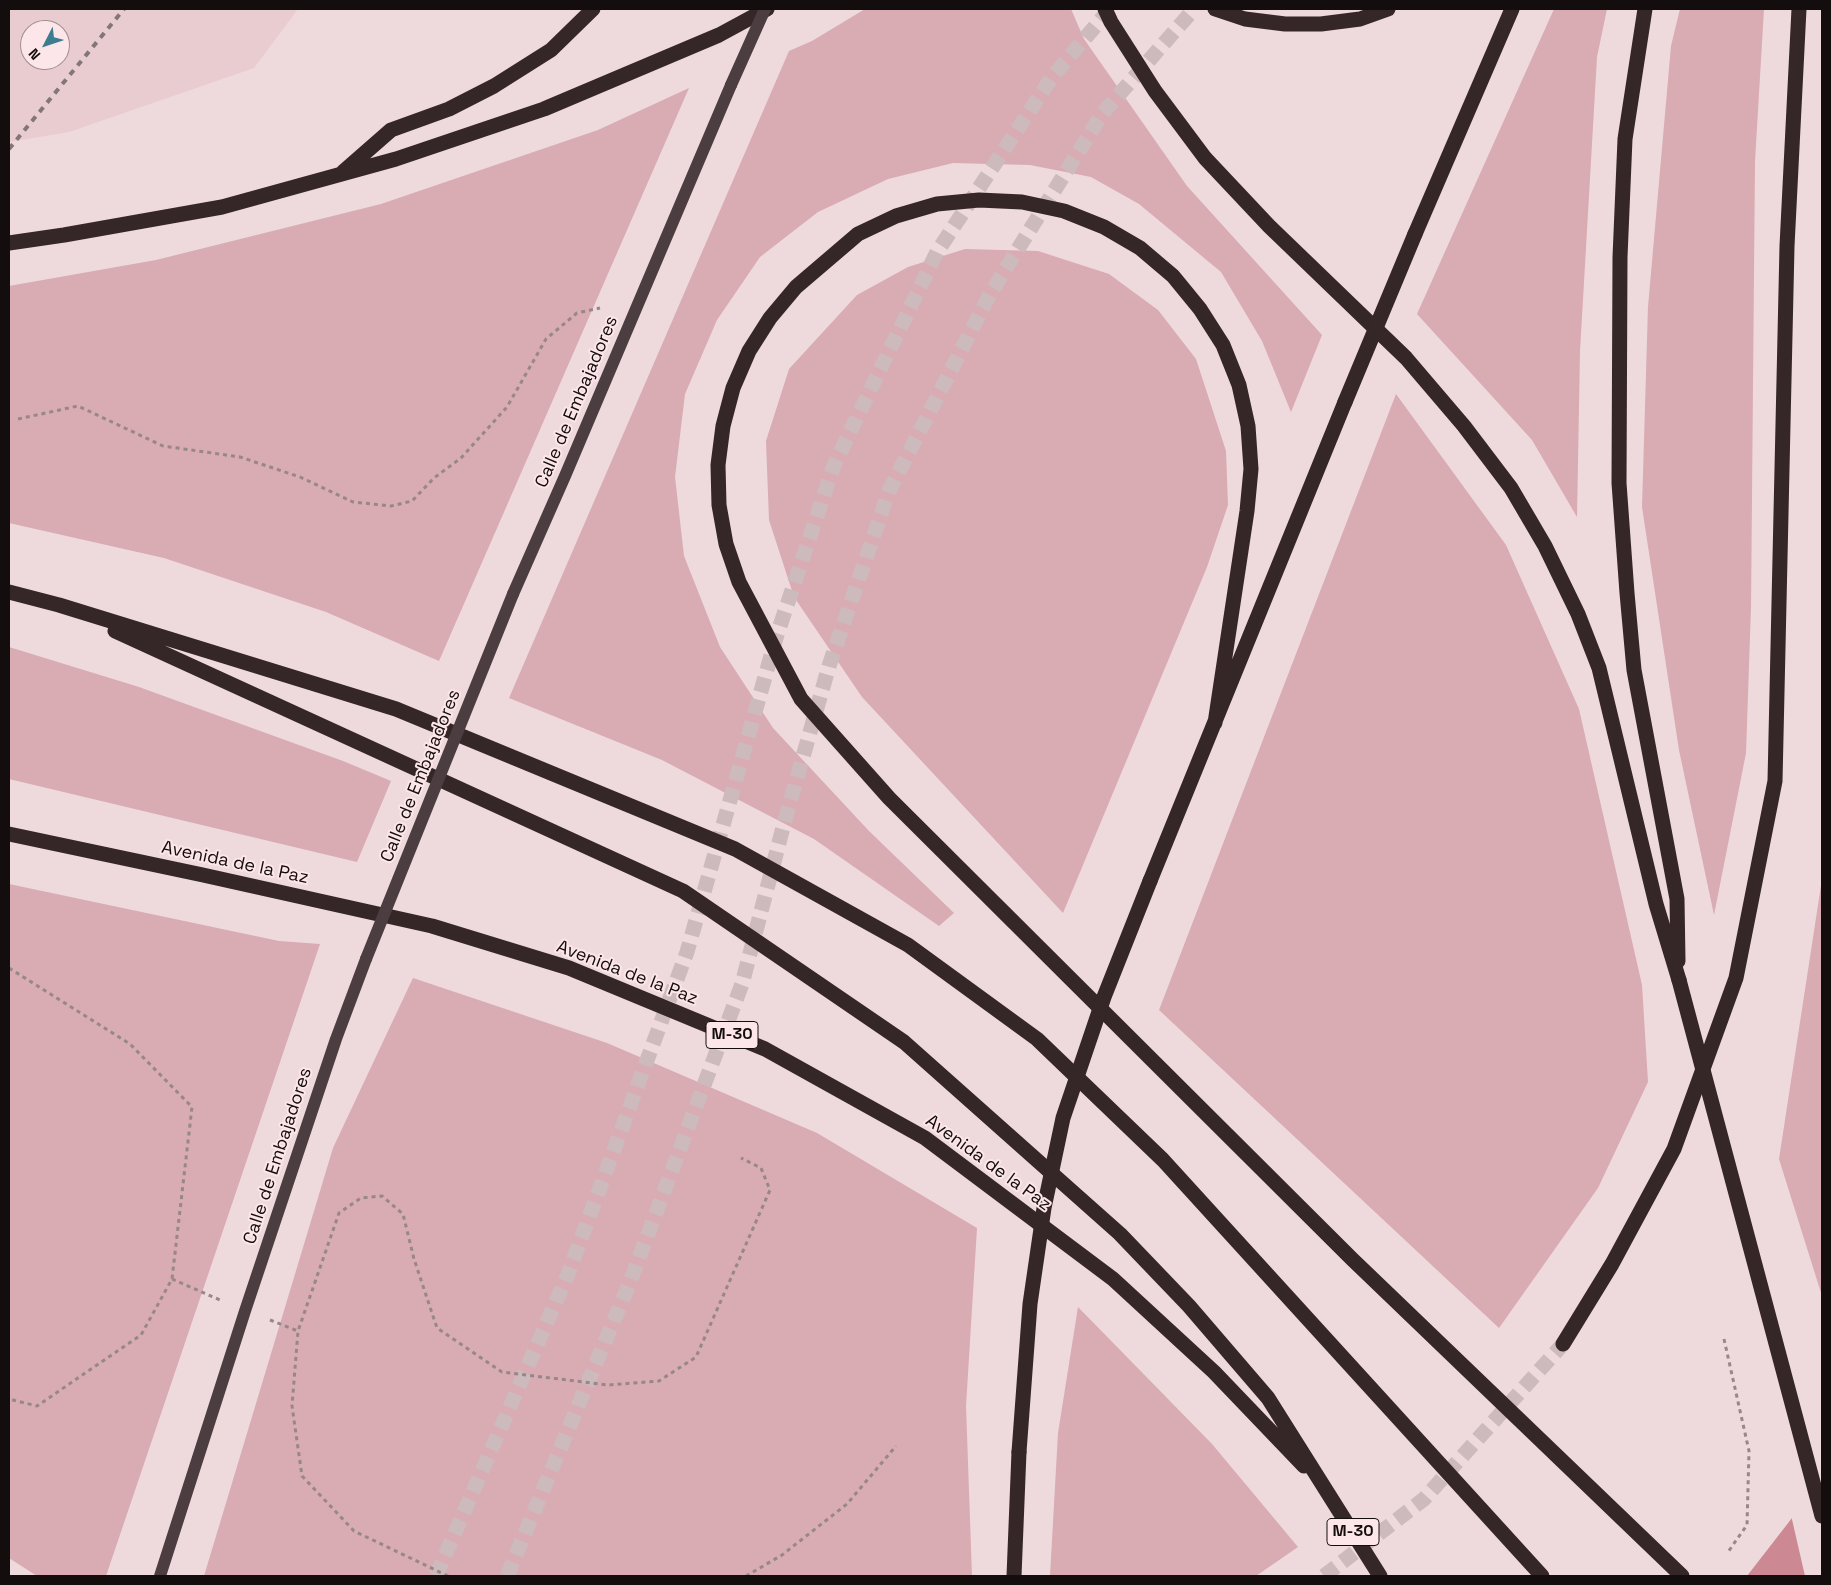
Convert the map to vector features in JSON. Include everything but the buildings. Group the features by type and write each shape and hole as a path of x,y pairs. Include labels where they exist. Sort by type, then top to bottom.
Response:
{"highway":[{"path":"340,174 392,130 449,109 494,86 551,50 593,9"},
{"path":"9,243 64,236 222,207 396,158 544,109 718,35 766,9"},
{"path":"1105,9 1111,22 1154,91 1205,158 1269,226 1406,358 1464,426 1511,488 1546,546 1578,614 1599,668 1656,904 1679,980 1822,1516"},
{"path":"1216,9 1245,19 1285,24 1321,24 1360,19 1388,9"},
{"path":"1014,1576 1019,1452 1030,1304 1044,1208 1063,1118 1104,997 1150,881 1345,402 1512,9"},
{"path":"1645,9 1625,139 1620,257 1619,483 1634,670 1676,899 1679,980"},
{"path":"1563,1344 1612,1264 1674,1150 1736,978 1775,781 1787,246 1799,9"},
{"path":"1215,723 1247,511 1251,469 1248,426 1239,385 1223,346 1200,309 1173,276 1140,248 1104,227 1064,211 1022,202 980,200 938,204 896,216 858,234 796,287 770,318 749,351 733,388 722,426 718,465 719,505 726,544 739,582 801,699 889,798 924,833 1352,1259 1682,1576"},
{"path":"9,592 59,605 396,709 735,849 908,945 1038,1039 1163,1160 1542,1576"},
{"path":"59,605 683,891 904,1042 1120,1234 1189,1306 1268,1398 1326,1488"},
{"name":"Avenida de la Paz","path":"9,834 432,926 568,968 766,1049 925,1138 1113,1279 1214,1372 1326,1488"},
{"name":"M-30","path":"1326,1488 1380,1576"}],"main road":[{"name":"Calle de Embajadores","path":"160,1576 267,1245 336,1039 366,959 512,594 569,467 731,86 766,9"}],"path":[{"path":"18,419 78,406 164,446 240,457 300,477 353,502 391,506 412,500 434,478 461,458 508,407 546,339 577,313 600,308"},
{"path":"9,968 130,1044 192,1108 172,1279 141,1335 37,1406 9,1399"},
{"path":"448,1576 354,1531 302,1476 292,1406 298,1331 339,1213 361,1198 382,1196 402,1214 414,1259 437,1328 502,1372 608,1385 659,1381 696,1357 770,1190 761,1168 741,1158"},
{"path":"1724,1339 1749,1450 1747,1525 1728,1552"},
{"path":"746,1576 782,1555 847,1504 896,1446"}],"shaded area":[{"path":"9,9 298,9 254,68 69,132 9,142"},
{"path":"865,9 1071,9 1084,39 1187,186 1322,335 1291,412 1262,341 1221,272 1139,204 1091,177 1030,165 953,163 888,179 818,212 760,257 717,320 685,394 675,477 684,556 720,647 773,728 869,831 954,913 939,926 814,839 662,760 509,698 789,51 812,41"},
{"path":"1554,9 1607,9 1597,57 1580,351 1577,517 1532,440 1417,314"},
{"path":"1680,9 1764,9 1755,161 1751,607 1746,753 1714,915 1679,750 1642,507 1648,307 1671,46"},
{"path":"689,88 439,661 326,612 164,558 9,523 9,286 156,260 381,204 598,130"},
{"path":"965,249 1038,251 1109,274 1158,310 1196,359 1226,451 1228,505 1207,567 1063,913 862,697 794,597 769,520 766,441 789,369 857,295 908,267"},
{"path":"1396,394 1506,545 1579,709 1642,985 1648,1082 1598,1188 1499,1328 1159,1010"},
{"path":"9,647 139,687 343,761 391,781 357,862 9,779"},
{"path":"1822,879 1822,1296 1779,1159"},
{"path":"9,884 279,941 320,944 106,1576 37,1576 9,1558"},
{"path":"413,978 607,1043 817,1133 977,1228 966,1406 972,1576 204,1576 333,1148"},
{"path":"1078,1307 1212,1444 1298,1547 1256,1576 1050,1576 1058,1433"},
{"path":"1822,1479 1822,1576 1747,1576 1792,1518"}],"pier":[{"path":"1822,1477 1822,1576 1805,1576 1791,1515"}],"tunnel":[{"path":"436,1576 568,1274 687,952 776,638 834,465 937,252 1052,77 1110,9"},
{"path":"507,1576 630,1282 742,984 786,816 829,666 889,491 990,294 1102,114 1194,9"},
{"path":"1324,1576 1424,1499 1563,1344"}],"railway":[{"path":"9,149 124,9"}]}
